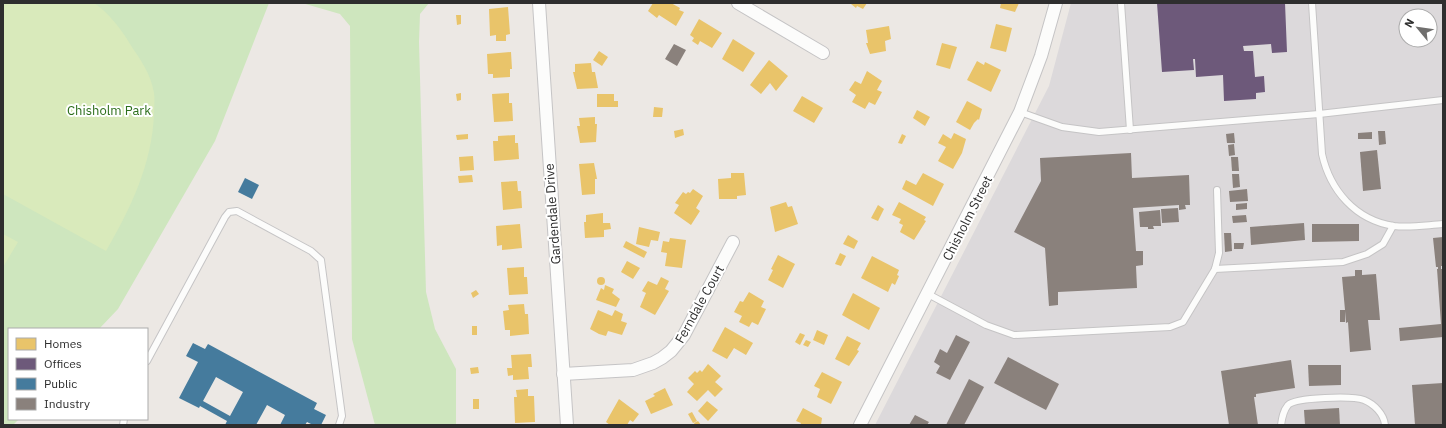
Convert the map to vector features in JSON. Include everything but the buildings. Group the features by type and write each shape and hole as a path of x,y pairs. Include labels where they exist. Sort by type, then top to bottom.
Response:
{"street":[{"name":"Gardendale Drive","path":"539,3 567,425"},
{"path":"738,3 823,53"},
{"name":"Chisholm Street","path":"860,425 1020,112 1041,56 1056,3"},
{"name":"Ferndale Court","path":"563,374 633,370 662,358 678,344 684,335 733,242"}],"lane":[{"path":"1121,3 1130,130"},
{"path":"1312,3 1322,154 1328,175 1333,185 1346,202 1373,220 1393,226 1443,224"},
{"path":"1020,112 1075,130 1099,132 1319,114 1443,100"},
{"path":"928,294 986,325 1014,335 1170,327 1184,322 1214,269 1219,253 1217,190"},
{"path":"148,359 225,217 229,212 237,211 311,251 321,260 342,416 339,425"},
{"path":"1214,269 1344,262 1367,254 1383,244 1393,226"},
{"path":"1281,425 1283,413 1289,404 1299,400 1354,398 1372,404 1380,412 1385,425"}],"shaded area":[{"path":"1071,3 1443,3 1443,425 875,425 1049,86"}],"green space":[{"name":"Chisholm Park","path":"3,3 269,3 215,141 118,309 100,328 8,328 8,420 18,420 13,425 3,425"},
{"path":"3,3 94,3 110,16 119,27 148,73 153,86 154,114 145,168 132,202 106,251 3,194"},
{"path":"302,3 429,3 420,14 419,42 426,292 435,329 456,369 456,425 375,425 352,339 350,26 340,14"},
{"path":"3,234 18,242 3,267"}]}
